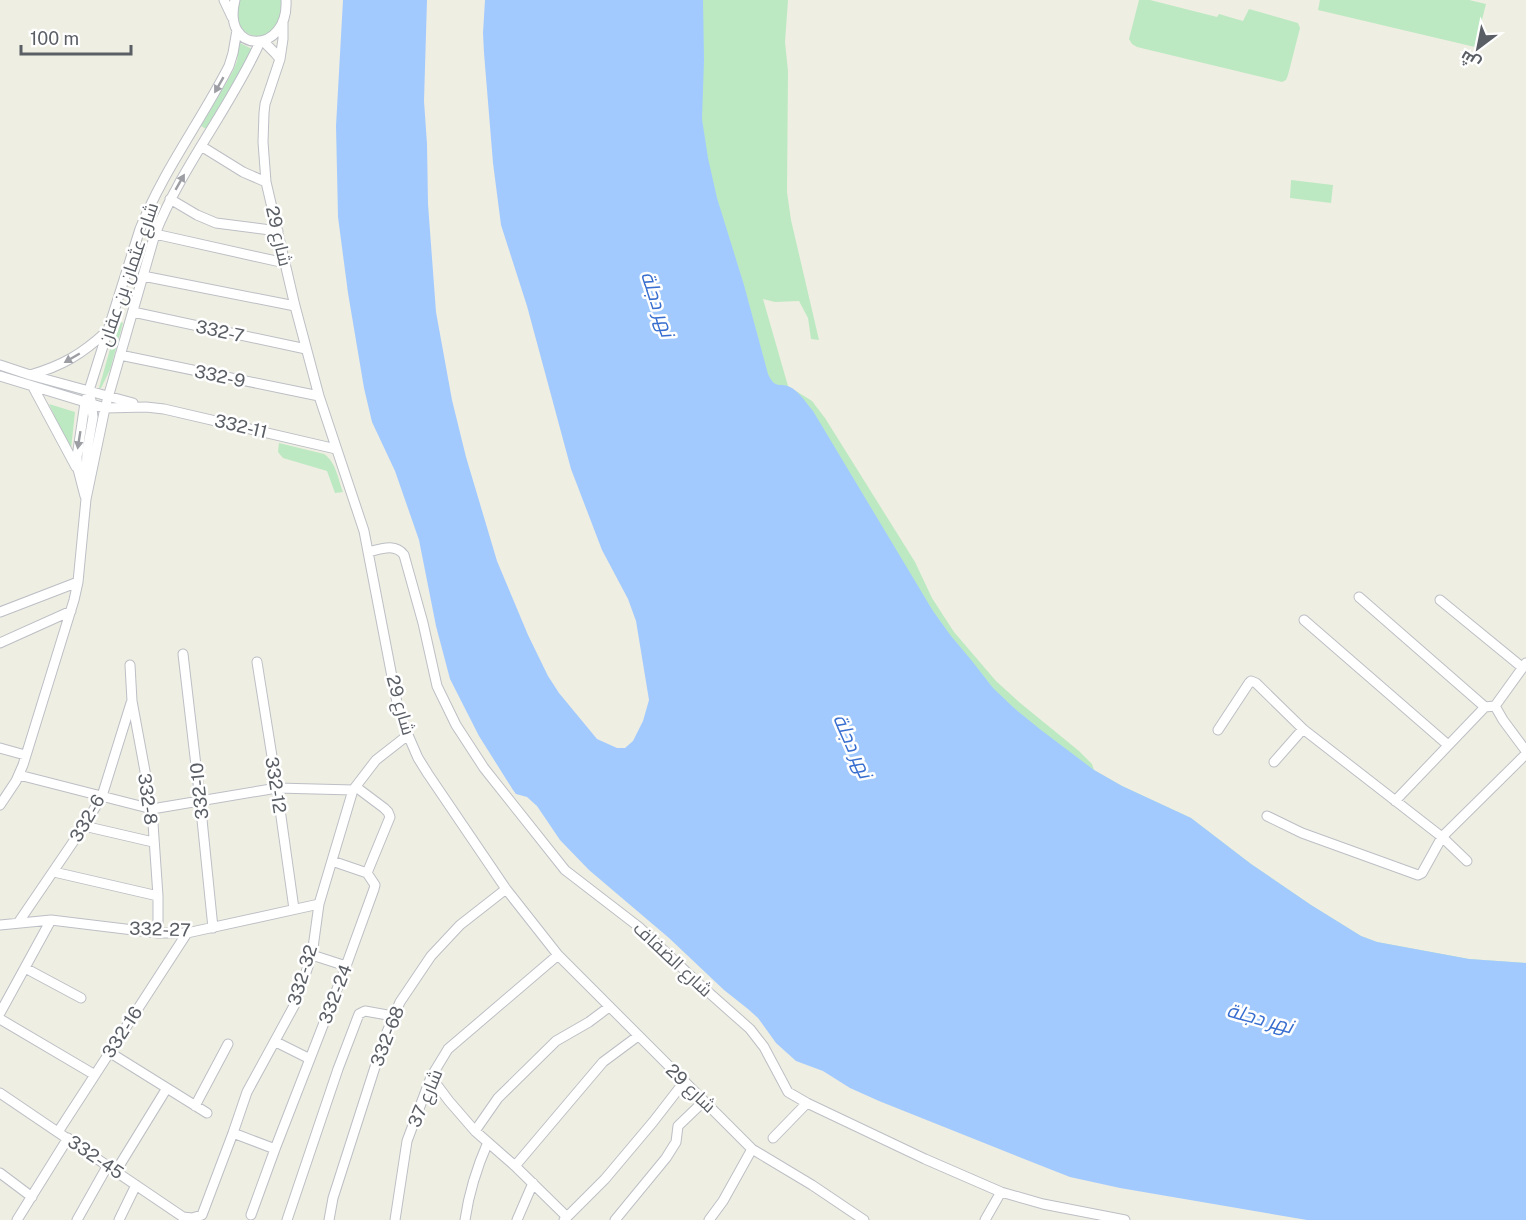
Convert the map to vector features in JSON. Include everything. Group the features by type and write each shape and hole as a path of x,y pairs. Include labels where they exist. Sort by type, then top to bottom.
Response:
{"street":[{"path":"225,0 236,26 247,40 261,41 280,59"},
{"name":"شارع عثمان بن عفان","path":"86,499 78,469 78,448 89,404 88,392 146,213 226,72 233,53 236,26 233,10 235,0"},
{"name":"شارع 29","path":"286,0 280,59 264,113 263,142 266,182 319,396 361,519 398,708 418,758 506,889 558,955 752,1149 864,1220"},
{"name":"شارع عثمان بن عفان","path":"0,805 19,775 71,611 78,582 86,499 105,408 155,234 171,199 261,41 275,33 283,22"},
{"path":"201,146 236,168 266,182"},
{"path":"171,199 197,215 216,223 278,231"},
{"path":"155,234 285,263"},
{"path":"143,276 295,306"},
{"name":"332-7","path":"133,312 306,349"},
{"path":"30,375 52,369 72,359 108,330"},
{"name":"332-9","path":"120,355 319,396"},
{"name":"332-11","path":"0,365 146,407 180,412 336,449"},
{"name":"332-11","path":"0,376 105,408 146,407"},
{"path":"33,387 78,469"},
{"path":"86,499 87,451 93,417 89,404"},
{"name":"شارع الضفاف","path":"368,552 396,548 404,555 423,623 437,686 456,725 484,768 565,870 639,927 750,1029 764,1047 786,1089 792,1095 940,1166 1001,1192 1042,1204 1125,1220"},
{"path":"0,612 78,582"},
{"path":"1267,816 1302,833 1418,875 1422,873 1442,837 1526,753 1503,720 1490,706 1359,597"},
{"path":"1395,801 1448,745 1490,706 1525,666 1440,600"},
{"path":"0,643 71,611"},
{"path":"1304,620 1448,745"},
{"name":"332-10","path":"183,654 213,928"},
{"name":"332-12","path":"257,662 294,909"},
{"name":"332-8","path":"130,665 132,701 152,809 158,933"},
{"path":"1218,730 1249,683 1251,681 1256,683 1303,729 1442,837 1467,861"},
{"name":"332-6","path":"18,923 54,872 102,796 132,701"},
{"path":"1274,762 1303,729"},
{"name":"332-32","path":"186,1218 202,1215 247,1092 295,1004 312,955 319,904 355,789 376,760 408,735"},
{"path":"0,748 26,755"},
{"path":"19,775 152,809 277,788 355,789"},
{"name":"332-24","path":"251,1215 375,885 367,873 390,817 384,808 355,789"},
{"path":"84,826 153,842"},
{"path":"332,861 367,873"},
{"path":"54,872 158,896"},
{"name":"332-68","path":"329,1220 333,1198 380,1050 400,1002 431,956 460,925 506,889"},
{"name":"332-27","path":"0,925 51,920 158,933 187,933 319,904"},
{"path":"0,1012 51,920"},
{"name":"332-16","path":"58,1132 187,933"},
{"path":"312,955 346,966"},
{"name":"شارع 37","path":"396,1220 407,1141 431,1077 448,1049 558,955"},
{"path":"25,968 81,998"},
{"path":"475,1131 498,1098 556,1041 609,1006"},
{"path":"287,1220 359,1014 365,1011 393,1016"},
{"path":"0,1019 95,1075"},
{"path":"515,1166 603,1062 638,1036"},
{"path":"276,1042 310,1059"},
{"path":"195,1106 228,1044"},
{"path":"109,1052 207,1113"},
{"path":"431,1077 475,1131 533,1183 565,1218 605,1179 684,1082"},
{"path":"77,1220 167,1088"},
{"name":"332-45","path":"0,1093 186,1218"},
{"path":"615,1220 666,1158 676,1142 678,1126 704,1101"},
{"path":"773,1138 807,1103"},
{"path":"233,1133 275,1149"},
{"path":"17,1220 68,1138"},
{"path":"465,1220 477,1166 488,1142"},
{"path":"709,1220 723,1201 752,1149"},
{"path":"0,1173 32,1197"},
{"path":"517,1220 533,1183"},
{"path":"119,1220 136,1185"},
{"path":"985,1220 1001,1192"},
{"path":"844,1220 850,1211"}],"green space":[{"path":"239,0 281,0 279,19 270,33 256,36 243,30 237,14"},
{"path":"696,0 788,0 785,42 788,71 787,192 791,220 819,340 811,339 808,318 799,301 775,302 763,299 788,386 812,401 825,418 915,562 932,598 954,632 996,681 1079,751 1092,764 1094,770 1122,786 1191,818 1251,864 1361,936 1377,942 1469,959 1526,963 1526,972 1374,950 1083,783 963,658 782,416 729,280 687,53"},
{"path":"1139,0 1150,0 1217,17 1219,14 1243,21 1249,9 1298,23 1300,28 1286,80 1282,82 1137,47 1129,39"},
{"path":"1320,0 1469,0 1486,4 1475,47 1318,10"},
{"path":"239,43 252,51 206,129 201,126 233,71 237,61"},
{"path":"1291,180 1333,185 1331,203 1290,198"},
{"path":"118,321 123,323 110,370 99,388"},
{"path":"49,404 75,412 71,449 69,448"},
{"path":"279,443 328,457 334,466 343,492 335,493 327,471 283,458 278,452"}],"water":[{"name":"نهر دجلة","path":"343,0 427,0 424,101 428,204 436,312 452,400 466,457 497,561 528,635 559,693 597,739 617,748 625,748 633,741 643,721 649,700 636,621 628,599 602,550 571,469 527,306 501,225 493,163 484,53 485,0 703,0 702,119 708,158 717,198 768,374 776,384 795,390 813,411 933,611 993,688 1014,708 1094,770 1122,786 1191,818 1251,864 1361,936 1377,942 1469,959 1526,963 1526,1220 1307,1220 1120,1188 1070,1177 879,1101 850,1088 823,1071 796,1061 776,1043 758,1018 589,870 560,840 537,806 527,797 516,794 513,790 479,736 450,679 436,626 419,540 395,471 372,422 348,293 338,217 336,126"}]}
